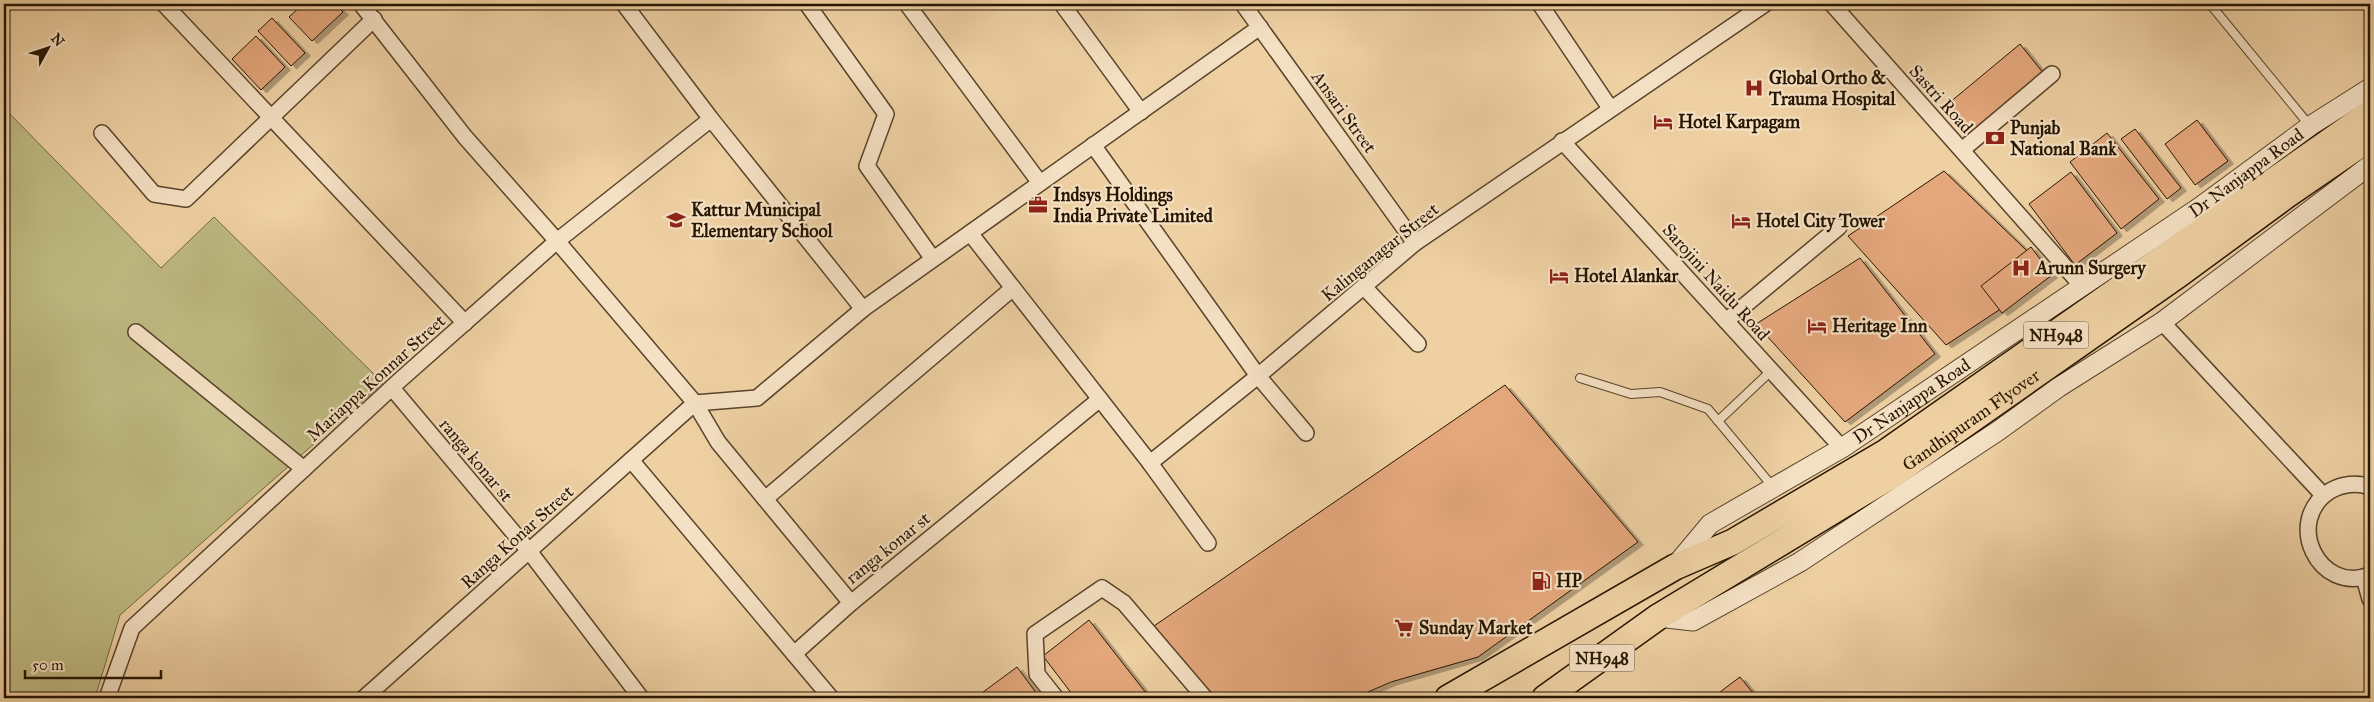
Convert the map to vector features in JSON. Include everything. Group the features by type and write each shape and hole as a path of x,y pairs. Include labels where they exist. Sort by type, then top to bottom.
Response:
{"highway":[{"name":"Gandhipuram Flyover","path":"1675,567 1732,542 1886,452 2370,113"},
{"name":"Gandhipuram Flyover","path":"1658,617 1894,474 2370,138"},
{"name":"Dr Nanjappa Road","path":"1448,698 1675,567"},
{"name":"NH948","path":"1545,698 1658,617"}],"street":[{"path":"164,4 465,323"},
{"name":"ranga konar st","path":"361,4 465,137 557,241 695,403 718,442 851,603 1100,398"},
{"path":"624,4 711,119 862,309"},
{"path":"807,4 886,114 867,166 933,259"},
{"path":"907,4 1040,183"},
{"path":"1062,4 1141,112"},
{"name":"Ansari Street","path":"1243,4 1415,243"},
{"path":"1540,4 1610,108"},
{"name":"Kalinganagar Street","path":"1258,376 1415,243 1610,108 1765,4"},
{"name":"Sastri Road","path":"1832,4 2082,286"},
{"path":"102,133 154,194 186,199 270,116 374,20"},
{"path":"695,403 757,398 862,309 1260,28"},
{"path":"1962,150 2052,74"},
{"name":"Dr Nanjappa Road","path":"1675,567 1710,524 1842,448 2200,206 2310,126 2370,88"},
{"name":"Mariappa Konnar Street","path":"107,698 132,628 392,388 557,241 711,119"},
{"name":"Sarojini Naidu Road","path":"1562,142 1842,448"},
{"path":"1093,145 1258,376 1306,433"},
{"path":"1658,617 1694,621 1800,562 1990,436 2059,387 2162,322 2370,166"},
{"path":"1726,321 1838,227"},
{"path":"970,233 1100,398 1208,543"},
{"path":"1364,287 1418,344"},
{"path":"765,498 1013,288"},
{"path":"2162,322 2323,495"},
{"path":"136,332 304,469"},
{"path":"1150,464 1258,376"},
{"name":"ranga konar st","path":"392,388 529,551 641,698"},
{"name":"Ranga Konar Street","path":"364,698 695,403"},
{"path":"631,460 832,698"},
{"path":"2370,487 2352,484 2336,487 2323,495 2313,507 2308,522 2308,537 2312,552 2321,564 2334,574 2349,578 2367,576 2370,599"},
{"path":"1056,698 1037,674 1035,634 1102,588 1124,603 1204,698"},
{"path":"794,654 851,603"}],"lane":[{"path":"2210,4 2310,126"},
{"path":"1718,421 1771,371"},
{"path":"1580,378 1631,394 1660,392 1708,409 1774,487"}],"shaded area":[{"path":"4,108 161,268 214,217 383,383 120,615 95,698 4,698"}],"building":[{"path":"303,4 335,4 343,12 312,41 289,17"},
{"path":"272,18 305,53 291,66 258,31"},
{"path":"256,36 285,67 261,90 232,59"},
{"path":"2020,44 2044,74 1968,137 1943,108"},
{"path":"2197,120 2228,161 2195,185 2165,144"},
{"path":"2135,129 2181,188 2167,199 2121,139"},
{"path":"2107,133 2159,199 2121,229 2070,162"},
{"path":"1944,171 2052,275 1946,345 1848,236"},
{"path":"2071,172 2117,233 2075,265 2029,204"},
{"path":"2031,247 2052,275 2002,313 1981,286"},
{"path":"1860,258 1935,354 1845,422 1756,324"},
{"path":"1505,385 1638,542 1478,657 1391,682 1354,698 1206,698 1154,626"},
{"path":"1089,620 1150,698 1075,698 1043,656"},
{"path":"1017,667 1040,698 975,698"},
{"path":"1740,677 1757,698 1712,698"}],"place":[{"name":"Global Ortho & Trauma Hospital","path":"1754,88"},
{"name":"Hotel Karpagam","path":"1663,122"},
{"name":"Punjab National Bank","path":"1995,138"},
{"name":"Indsys Holdings India Private Limited","path":"1038,205"},
{"name":"Kattur Municipal Elementary School","path":"676,220"},
{"name":"Hotel City Tower","path":"1741,221"},
{"name":"Arunn Surgery","path":"2021,268"},
{"name":"Hotel Alankar","path":"1559,276"},
{"name":"Heritage Inn","path":"1817,326"},
{"name":"HP","path":"1541,581"},
{"name":"Sunday Market","path":"1404,628"}]}
